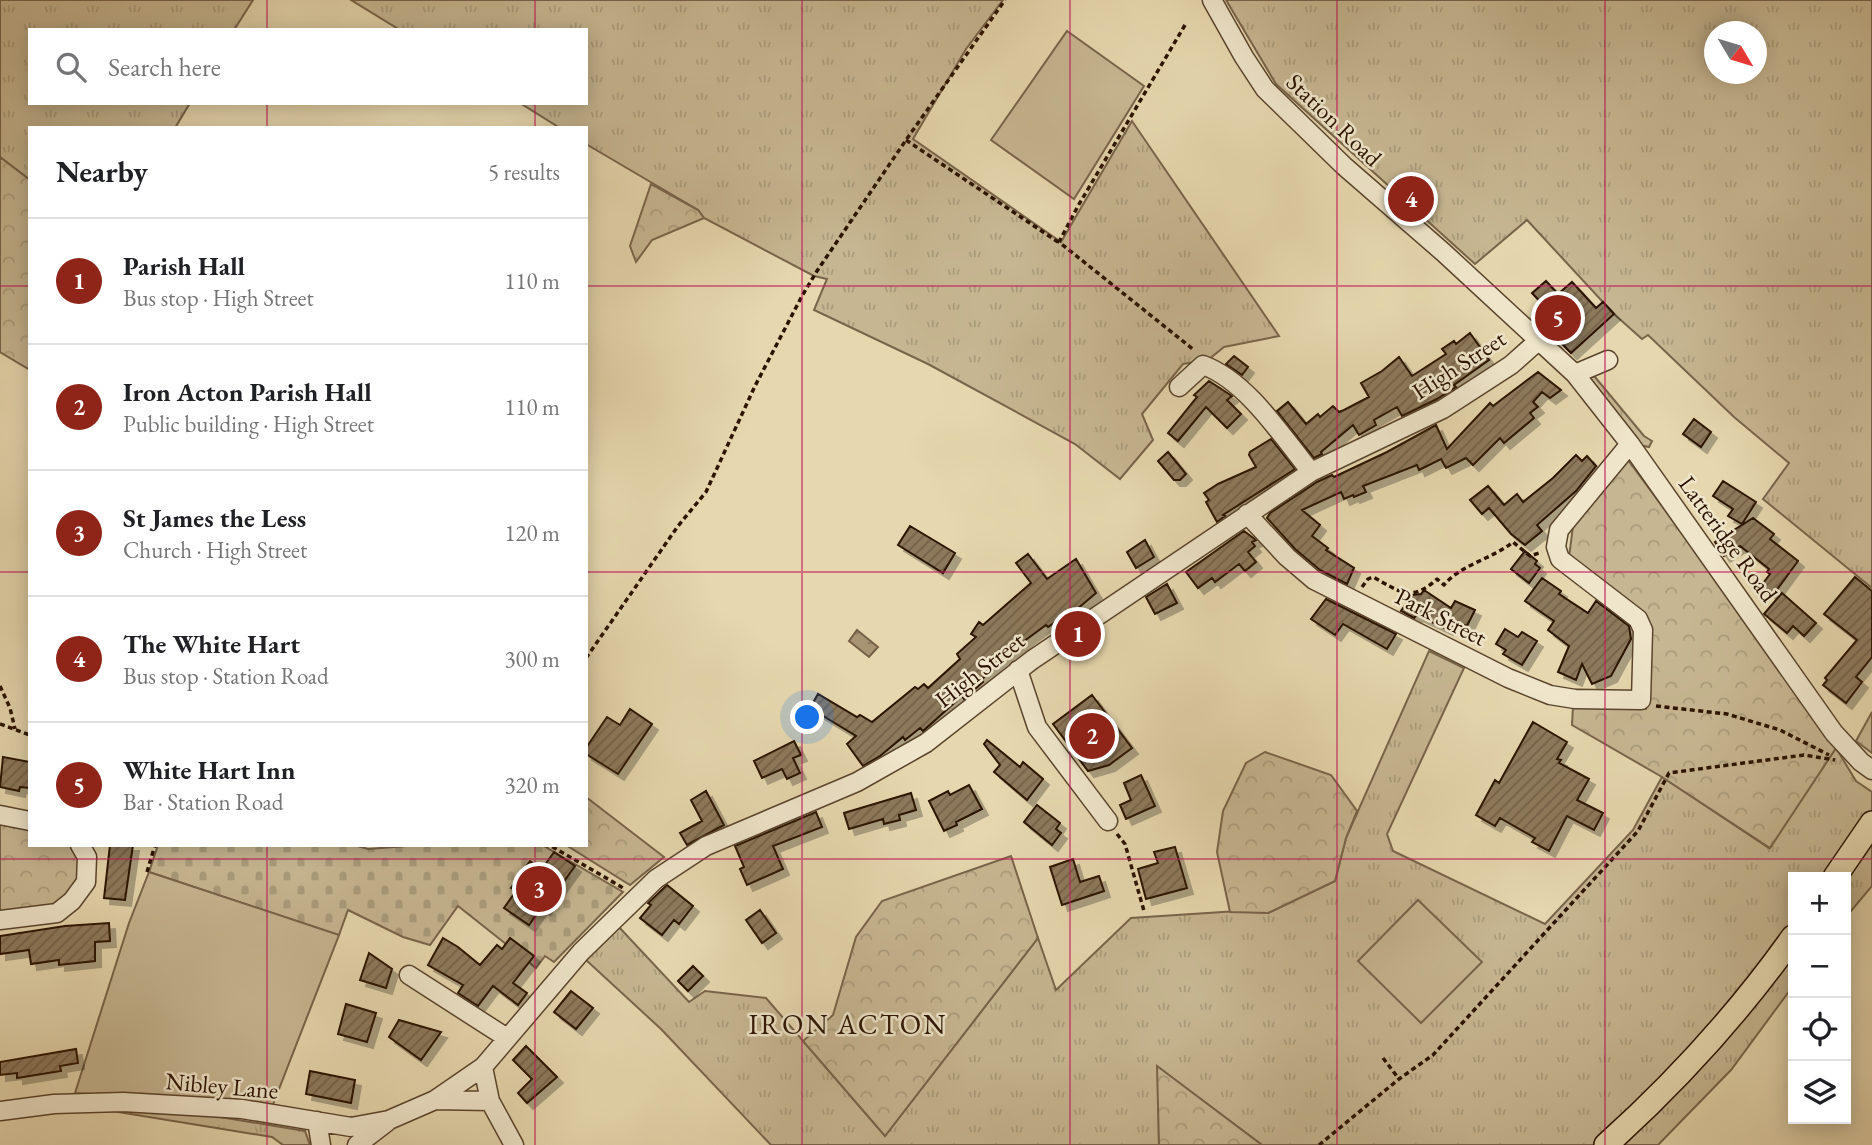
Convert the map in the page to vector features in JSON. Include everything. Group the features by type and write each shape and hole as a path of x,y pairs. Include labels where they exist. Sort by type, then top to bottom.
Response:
{"main road":[{"path":"1838,872 1872,823"},
{"path":"1606,1145 1641,1113 1713,1037 1788,944"}],"street":[{"name":"Station Road","path":"1212,0 1265,89 1344,166 1443,252 1538,341"},
{"name":"Latteridge Road","path":"1538,341 1575,374 1630,444 1833,733 1872,770"},
{"name":"High Street","path":"483,1067 581,952 656,879 706,846 857,782 915,749 1018,670 1311,472 1443,409 1511,366 1538,341"},
{"path":"1575,374 1608,360"},
{"path":"1179,387 1203,365 1220,372 1263,412 1311,472"},
{"path":"1630,444 1559,530 1556,547 1560,559 1639,619 1643,630 1641,700"},
{"name":"Park Street","path":"1247,514 1287,557 1314,580 1508,678 1550,695 1575,699 1641,700"},
{"path":"1018,670 1037,727 1108,821"},
{"path":"0,815 28,821"},
{"path":"0,920 57,913 72,901 86,882 87,858 81,847"},
{"path":"409,975 507,1038"},
{"path":"483,1067 490,1101 514,1145"},
{"name":"Nibley Lane","path":"0,1111 54,1104 123,1102 242,1109 351,1127 389,1119 435,1100 483,1067"},
{"name":"Nibley Lane","path":"435,1100 490,1101"},
{"path":"357,1145 389,1119"},
{"path":"317,1122 321,1145"}],"path":[{"path":"588,655 678,526 706,492 755,386 802,296 906,140 1005,0"},
{"path":"1059,243 1077,206 1185,25"},
{"path":"906,140 1059,243 1220,372"},
{"path":"1360,589 1373,577 1404,594 1418,592 1437,579 1444,585 1450,578 1513,542 1529,555"},
{"path":"0,686 10,708 15,729"},
{"path":"1319,1145 1399,1079 1433,1055 1638,831 1669,773 1804,755 1841,761 1780,730 1727,714 1653,705 1641,700"},
{"path":"0,724 28,734"},
{"path":"1108,821 1125,844 1144,911"},
{"path":"147,872 154,847"},
{"path":"553,847 625,889"},
{"path":"1383,1058 1399,1079"}],"green space":[{"path":"0,0 253,0 235,28 28,28 28,105 189,105 176,126 28,126 28,178 0,157"},
{"path":"351,0 1003,0 966,49 913,139 1061,242 1132,121 1279,336 1224,347 1208,360 1183,364 1142,414 1153,440 1120,479 1075,444 928,364 814,310 827,279 814,276 704,218 698,210 588,145 588,126 557,126 523,105 588,105 588,28 397,28"},
{"path":"1226,0 1872,0 1872,588 1763,499 1789,463 1734,417 1648,335 1642,339 1614,314 1527,220 1475,264 1276,84"},
{"path":"1067,31 1144,86 1074,199 991,140"},
{"path":"0,157 28,178 28,369 0,352"},
{"path":"651,184 698,210 704,218 652,240 636,262 630,246"},
{"path":"1590,371 1644,436 1652,441 1649,447 1639,445 1589,381"},
{"path":"1628,460 1762,641 1836,748 1770,848 1662,777 1572,725 1573,706 1646,709 1650,628 1569,557 1573,526"},
{"path":"1429,651 1464,668 1387,834 1393,851 1545,924 1633,830 1662,777 1769,848 1836,748 1856,781 1872,792 1872,886 1851,911 1851,872 1788,872 1788,993 1731,1070 1658,1145 1262,1145 1158,1067 1159,1145 771,1145 661,1029 586,960 618,926 689,1002 705,991 766,998 885,1136 1038,938 1056,990 1131,918 1238,911 1268,913 1335,881 1346,838"},
{"path":"1872,712 1872,753 1856,741"},
{"path":"1265,752 1331,775 1357,811 1346,838 1335,881 1268,913 1230,912 1217,852 1223,811 1246,763"},
{"path":"588,799 664,857 630,885 569,847 588,847"},
{"path":"0,821 28,826 28,847 76,847 83,869 65,900 45,909 0,914"},
{"path":"157,847 545,847 623,892 554,962 545,956 536,968 458,906 430,945 403,937 348,910 339,935 149,872"},
{"path":"1011,856 1038,938 885,1136 803,1041 833,1015 856,937 882,901"},
{"path":"149,872 339,935 272,1107 75,1093 129,923"},
{"path":"1418,900 1482,962 1421,1023 1358,961"},
{"path":"1157,1066 1262,1145 1159,1145"},
{"path":"106,1110 208,1115 305,1131 310,1145 283,1145 272,1137"}],"water":[{"path":"857,630 878,647 869,657 849,641"}],"building":[{"path":"1546,281 1558,294 1572,282 1596,308 1603,302 1614,314 1571,353 1535,316 1545,307 1532,293"},
{"path":"1470,333 1489,360 1454,385 1456,387 1402,416 1397,407 1374,420 1376,425 1359,435 1353,425 1321,452 1322,454 1314,458 1277,411 1288,402 1306,424 1333,406 1339,412 1344,410 1369,397 1361,383 1399,357 1412,376 1446,354 1442,349 1454,341 1456,344"},
{"path":"1234,356 1248,367 1242,375 1226,364"},
{"path":"1538,372 1561,390 1550,398 1542,392 1533,402 1538,407 1530,413 1534,418 1504,443 1500,438 1473,465 1466,458 1446,468 1441,459 1419,470 1417,465 1363,486 1366,492 1354,497 1353,495 1344,499 1341,492 1302,510 1320,525 1312,536 1328,548 1326,550 1354,568 1347,584 1320,570 1295,549 1267,518 1270,513 1317,482 1332,475 1334,477 1387,452 1436,425 1447,449 1490,403 1493,406"},
{"path":"1209,381 1232,396 1227,400 1241,414 1227,428 1206,407 1178,441 1168,433 1197,397 1194,395"},
{"path":"1694,419 1711,432 1701,447 1683,434"},
{"path":"1271,439 1295,469 1223,515 1225,516 1217,522 1204,493 1256,467 1250,452"},
{"path":"1168,452 1186,474 1180,480 1174,480 1158,461"},
{"path":"1576,455 1582,461 1587,456 1596,466 1576,491 1537,525 1542,531 1525,545 1511,534 1489,508 1482,514 1470,500 1488,486 1504,505 1517,494 1523,502"},
{"path":"1723,481 1756,502 1742,524 1728,516 1733,509 1713,496"},
{"path":"1753,518 1774,534 1770,539 1798,561 1773,595 1761,586 1770,574 1767,572 1769,569 1740,546 1724,556 1715,542"},
{"path":"910,526 955,553 943,573 898,545"},
{"path":"1244,531 1256,540 1252,542 1255,546 1248,552 1256,562 1245,571 1239,564 1215,582 1212,578 1198,588 1186,572"},
{"path":"1145,540 1154,557 1136,568 1127,552"},
{"path":"1525,551 1537,561 1535,564 1540,568 1529,583 1511,569"},
{"path":"1028,554 1047,579 1076,559 1096,593 1069,616 1067,614 1048,627 1046,625 1027,639 964,699 962,696 923,731 920,728 905,740 903,737 863,766 847,744 856,736 810,708 818,694 857,717 860,715 872,722 915,687 918,689 924,684 928,688 960,659 957,654 976,637 971,634 979,622 983,625 1031,583 1016,563"},
{"path":"1855,577 1872,591 1872,657 1856,677 1862,682 1846,703 1823,685 1827,680 1825,678 1857,640 1824,614"},
{"path":"1542,578 1561,591 1559,594 1588,613 1596,601 1629,626 1631,639 1611,676 1592,684 1582,664 1576,680 1558,672 1569,646 1548,630 1554,621 1525,601"},
{"path":"1167,584 1177,603 1155,614 1146,597"},
{"path":"1424,590 1451,608 1455,601 1475,610 1467,626 1459,623 1456,629 1448,626 1447,629 1417,615 1414,618 1401,611 1412,595 1421,594"},
{"path":"1782,593 1816,623 1804,636 1793,626 1787,633 1764,614"},
{"path":"1326,599 1396,634 1387,649 1343,624 1335,635 1311,619"},
{"path":"1505,629 1518,637 1522,632 1537,641 1522,665 1503,654 1506,650 1496,644"},
{"path":"1092,695 1132,748 1109,765 1088,771 1053,724"},
{"path":"630,709 652,724 618,774 588,755 588,745 607,717 620,725"},
{"path":"1533,722 1567,742 1557,759 1561,760 1559,763 1589,779 1577,800 1603,813 1594,830 1567,816 1549,851 1532,842 1535,838 1500,818 1495,826 1476,815 1495,780 1499,783"},
{"path":"987,740 1020,767 1023,762 1043,779 1027,800 994,772 1000,765 984,744"},
{"path":"794,741 801,755 793,758 800,773 787,779 782,769 762,778 754,761"},
{"path":"3,757 28,762 28,788 20,787 19,791 0,787"},
{"path":"1141,775 1155,806 1126,819 1120,805 1131,800 1124,783"},
{"path":"969,785 982,809 944,831 929,801 948,791 950,795"},
{"path":"706,791 724,825 687,845 680,833 702,821 691,800"},
{"path":"911,793 916,810 899,815 900,820 884,824 883,819 849,829 844,813"},
{"path":"1037,805 1060,823 1056,829 1061,833 1052,845 1024,822"},
{"path":"816,812 822,827 773,846 783,869 747,885 740,869 744,867 735,846"},
{"path":"110,847 133,847 125,900 104,898"},
{"path":"1175,847 1187,888 1146,899 1138,869 1158,863 1154,852"},
{"path":"554,852 575,866 529,925 504,908 516,891 511,888 530,861 542,869"},
{"path":"1073,859 1080,882 1099,876 1104,891 1062,905 1050,867"},
{"path":"667,885 693,906 679,924 674,920 662,935 640,918 651,905 648,903"},
{"path":"760,910 776,933 762,943 746,920"},
{"path":"109,923 110,941 95,942 95,961 59,965 59,960 31,964 29,950 0,954 0,936 65,926"},
{"path":"443,938 480,965 497,945 502,949 510,938 534,956 513,983 527,993 518,1005 493,986 478,1006 458,993 463,985 428,965"},
{"path":"369,953 392,969 386,988 360,980"},
{"path":"693,966 703,976 688,991 678,981"},
{"path":"571,991 593,1008 576,1029 554,1012"},
{"path":"346,1004 376,1013 367,1042 338,1034"},
{"path":"399,1020 441,1032 421,1060 389,1037"},
{"path":"526,1046 557,1077 527,1103 518,1093 532,1079 513,1060"},
{"path":"76,1049 78,1063 60,1066 61,1071 17,1078 17,1073 0,1075 0,1062"},
{"path":"310,1071 355,1080 351,1103 306,1094"}],"place":[{"name":"The White Hart","path":"1411,199"},
{"name":"White Hart Inn","path":"1558,318"},
{"name":"Parish Hall","path":"1078,634"},
{"name":"Iron Acton Parish Hall","path":"1092,736"},
{"name":"St James the Less","path":"539,889"}],"district":[{"name":"IRON ACTON","path":"848,1024"}]}
